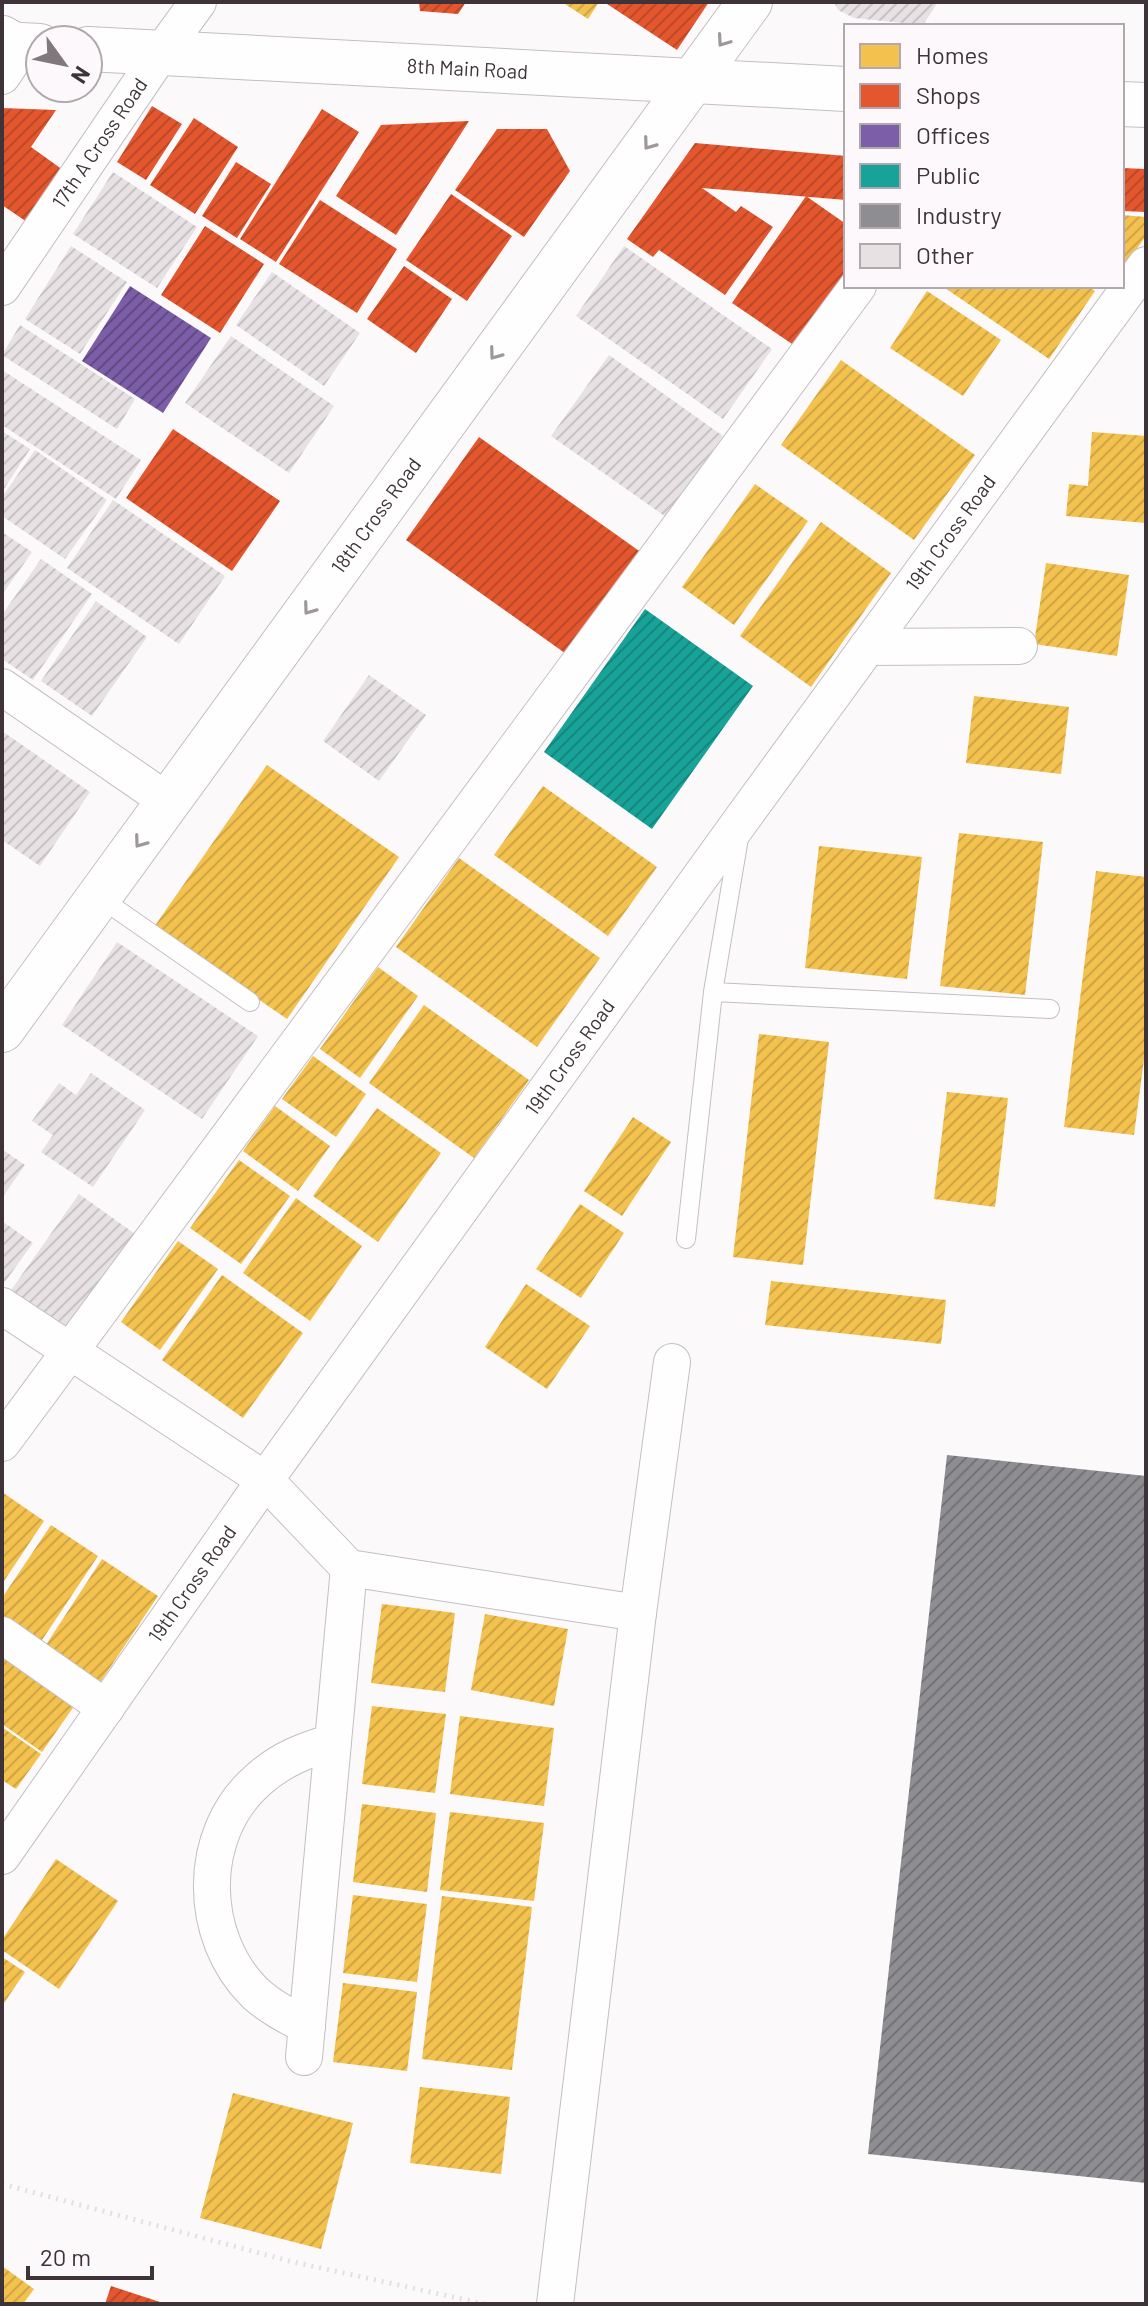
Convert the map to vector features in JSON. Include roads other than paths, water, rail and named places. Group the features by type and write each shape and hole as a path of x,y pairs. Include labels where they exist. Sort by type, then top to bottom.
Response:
{"main road":[{"name":"18th Cross Road","path":"6,1016 169,802 750,2"},
{"name":"8th Main Road","path":"104,50 844,89"},
{"path":"1124,104 1146,105"}],"street":[{"name":"17th A Cross Road","path":"2,287 198,2"},
{"name":"19th Cross Road","path":"2,1856 265,1480 1146,265"},
{"path":"2,1443 857,288"},
{"path":"867,647 1019,646"},
{"path":"2,687 169,802"},
{"path":"2,1306 265,1480 349,1568 638,1613"},
{"path":"555,2304 638,1613 672,1362"},
{"path":"333,1742 305,1750 279,1764 256,1782 237,1804 223,1830 214,1858 211,1887 214,1916 223,1945 237,1971 305,2041 333,1742 349,1568"},
{"path":"2,1635 106,1708"}],"lane":[{"path":"686,1239 713,992 742,819"},
{"path":"99,897 250,1002"},
{"path":"713,992 1050,1009"}]}
